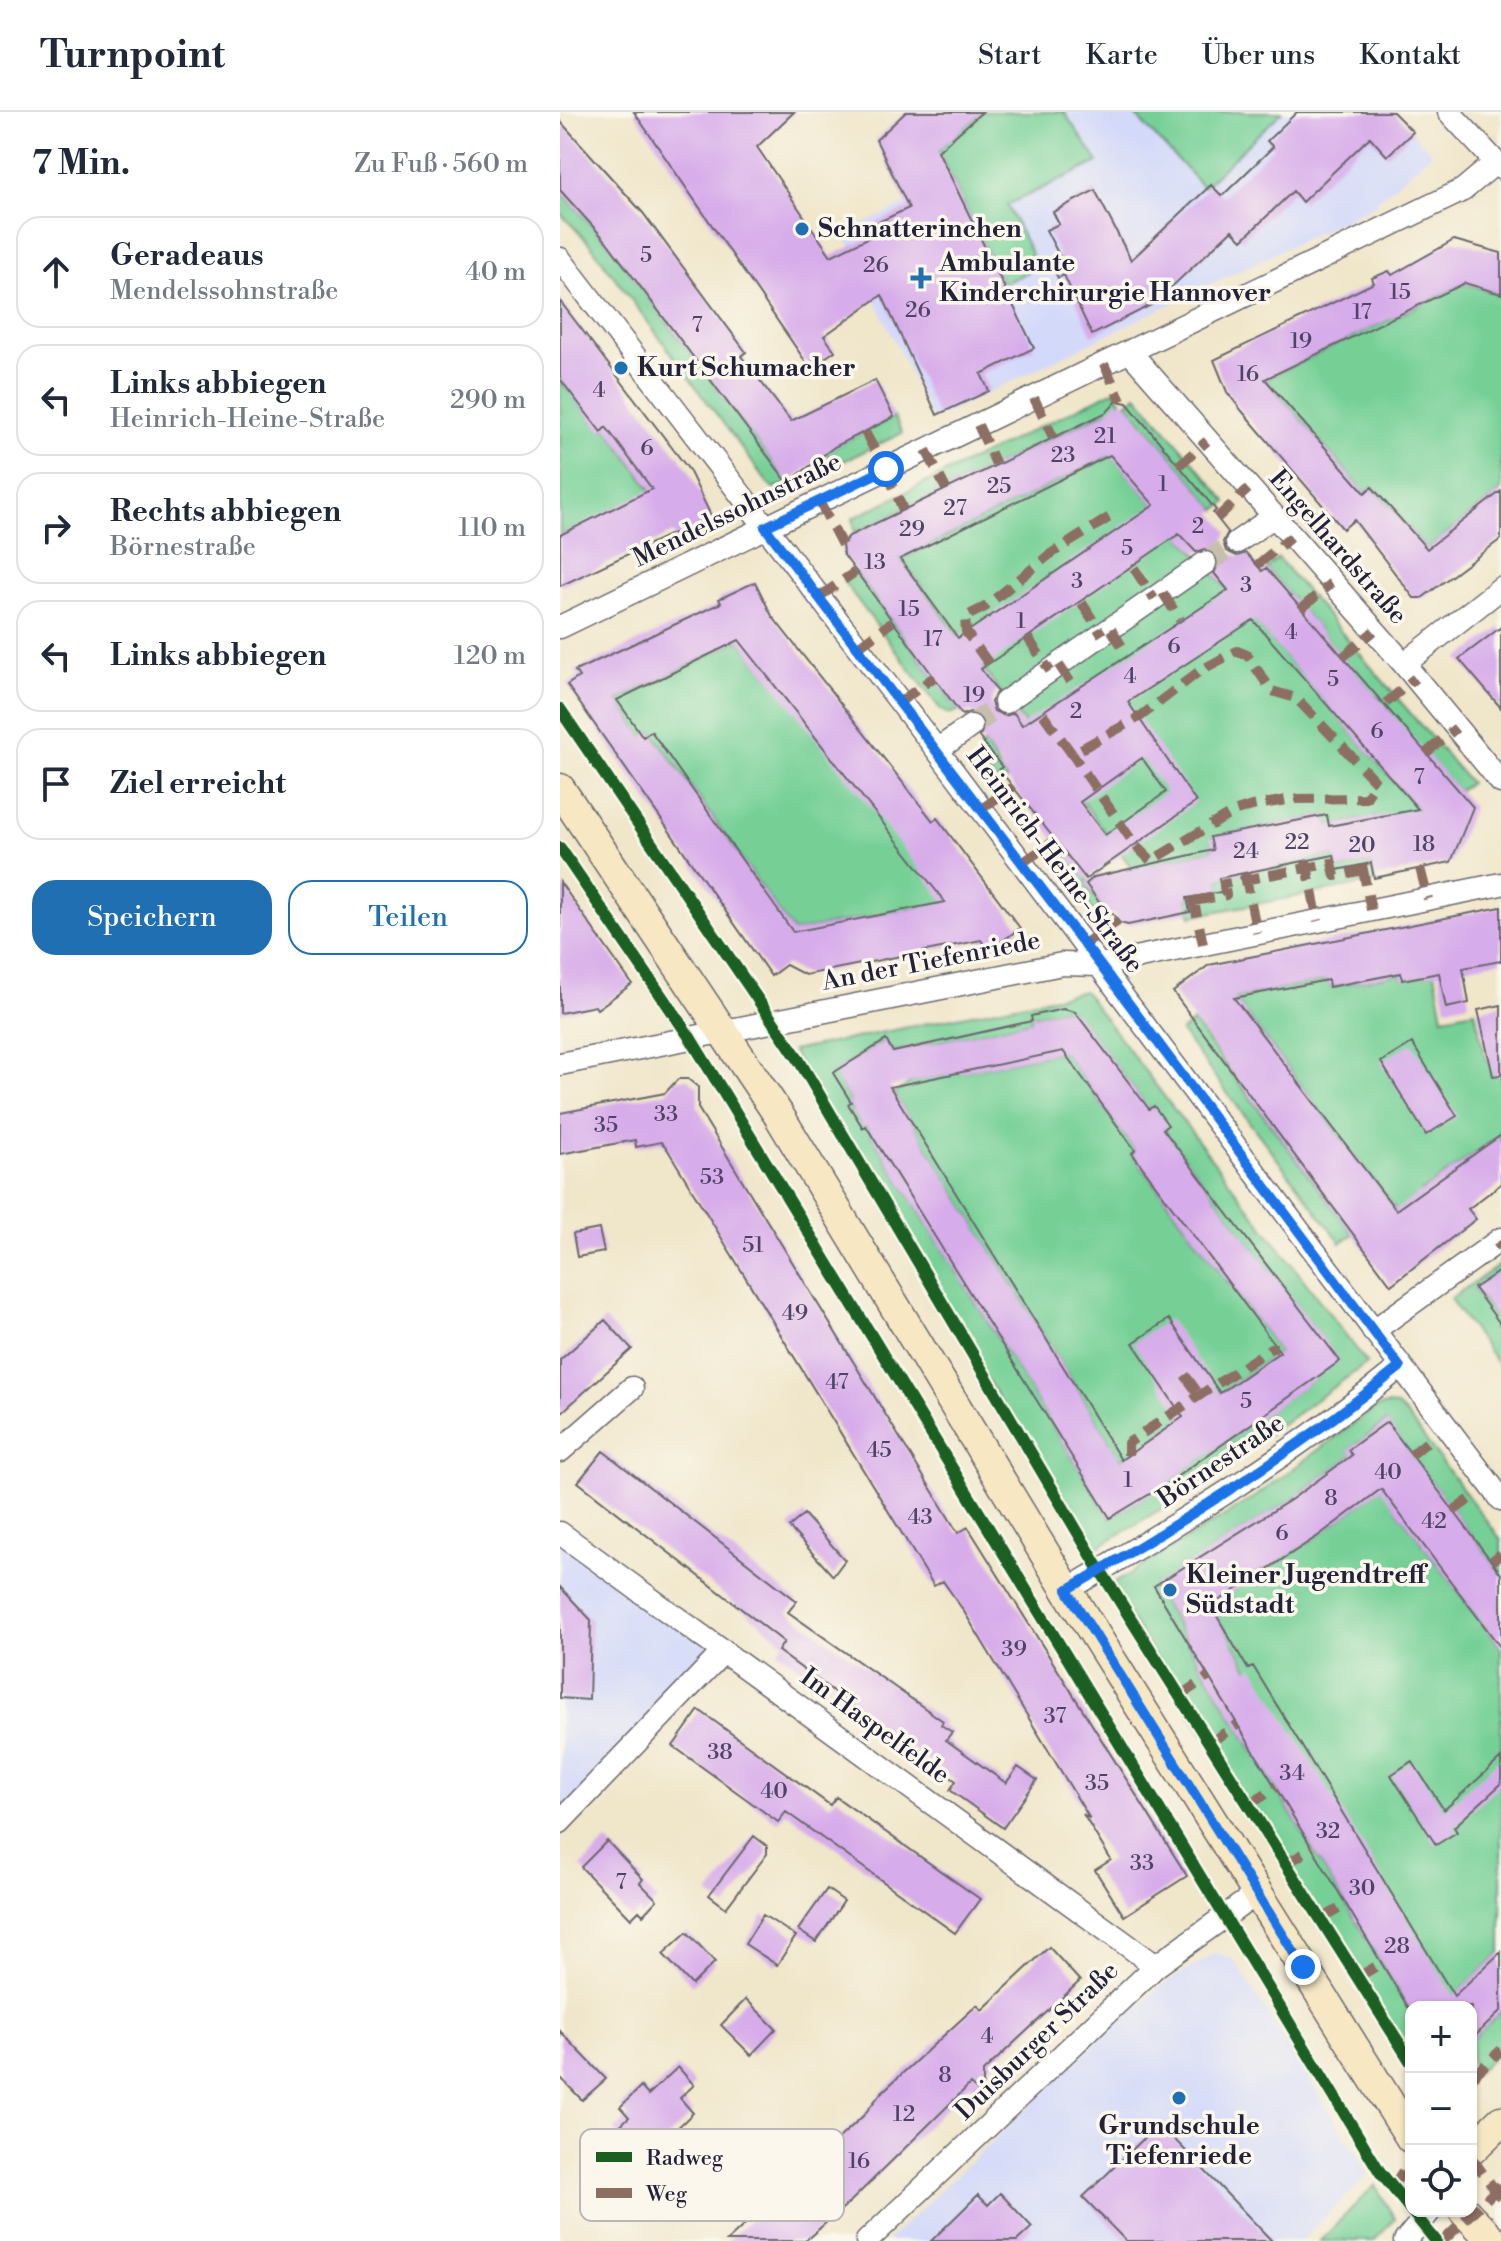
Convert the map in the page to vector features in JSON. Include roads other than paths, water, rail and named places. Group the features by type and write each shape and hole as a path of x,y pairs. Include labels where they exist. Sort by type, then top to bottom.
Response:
{"street":[{"path":"1449,112 1498,166"},
{"name":"Mendelssohnstraße","path":"560,627 1463,190 1498,166"},
{"name":"Heinrich-Heine-Straße","path":"560,259 937,750 1501,1499"},
{"name":"Engelhardstraße","path":"1130,352 1404,664 1501,782"},
{"path":"1237,542 1273,517"},
{"path":"1005,702 1205,563"},
{"path":"1404,664 1501,588"},
{"path":"937,750 971,726"},
{"path":"560,789 725,1032 1067,1590 1405,2129"},
{"name":"An der Tiefenriede","path":"560,1064 1062,964 1100,965 1501,884"},
{"path":"1373,1331 1501,1239"},
{"name":"Börnestraße","path":"1067,1590 1179,1524 1263,1468 1400,1367"},
{"path":"560,1451 632,1388"},
{"name":"Im Haspelfelde","path":"560,1533 1156,1966"},
{"path":"560,1822 724,1651"},
{"name":"Duisburger Straße","path":"867,2241 1156,1966 1256,1894"},
{"path":"1476,2145 1501,2121"},
{"path":"1405,2241 1425,2217"},
{"path":"1470,2217 1493,2241"}],"tunnel":[{"path":"1205,563 1237,542"},
{"path":"971,726 1005,702"}],"place":[{"name":"Schnatterinchen","path":"802,229"},
{"name":"Ambulante Kinderchirurgie Hannover","path":"921,278"},
{"name":"Kurt Schumacher","path":"621,368"},
{"name":"Kleiner Jugendtreff Südstadt","path":"1170,1590"},
{"name":"Grundschule Tiefenriede","path":"1179,2098"}]}
